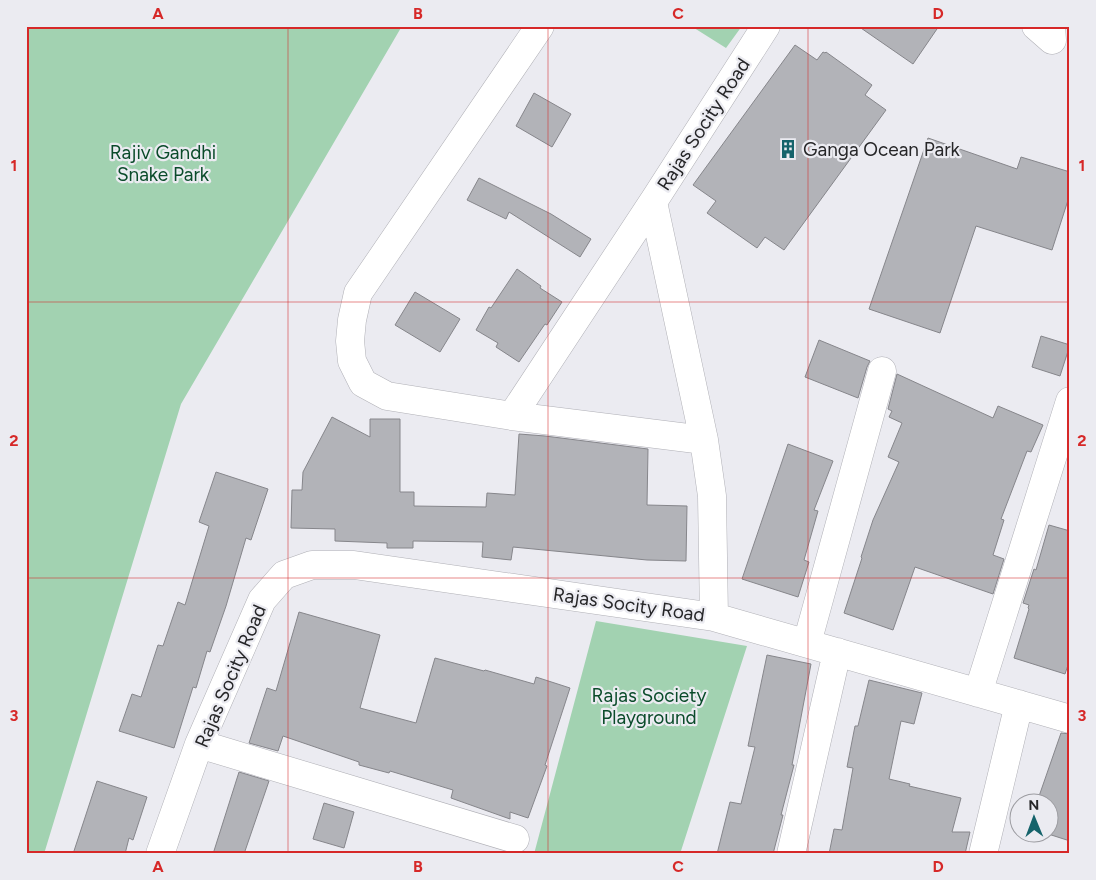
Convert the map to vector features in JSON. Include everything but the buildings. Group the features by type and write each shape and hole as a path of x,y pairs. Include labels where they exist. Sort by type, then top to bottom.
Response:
{"street":[{"path":"540,26 358,293 350,341 352,361 363,383 387,396 512,416 704,440"},
{"name":"Rajas Socity Road","path":"160,854 200,744 262,600 284,575 312,565 354,565 714,617 712,496 704,440 653,202 766,26"},
{"path":"1036,26 1052,40 1051,26"},
{"path":"512,416 653,202"},
{"path":"807,643 882,371"},
{"path":"978,693 1070,401"},
{"path":"714,617 1070,719"},
{"path":"791,854 837,652"},
{"path":"983,854 1019,704"},
{"path":"200,744 515,839"}],"green space":[{"name":"Rajiv Gandhi Snake Park","path":"26,26 402,26 181,404 44,854 26,854"},
{"path":"691,26 742,26 726,48"},
{"name":"Rajas Society Playground","path":"596,621 747,646 680,854 534,854"}],"place":[{"name":"Ganga Ocean Park","path":"788,149"}]}
